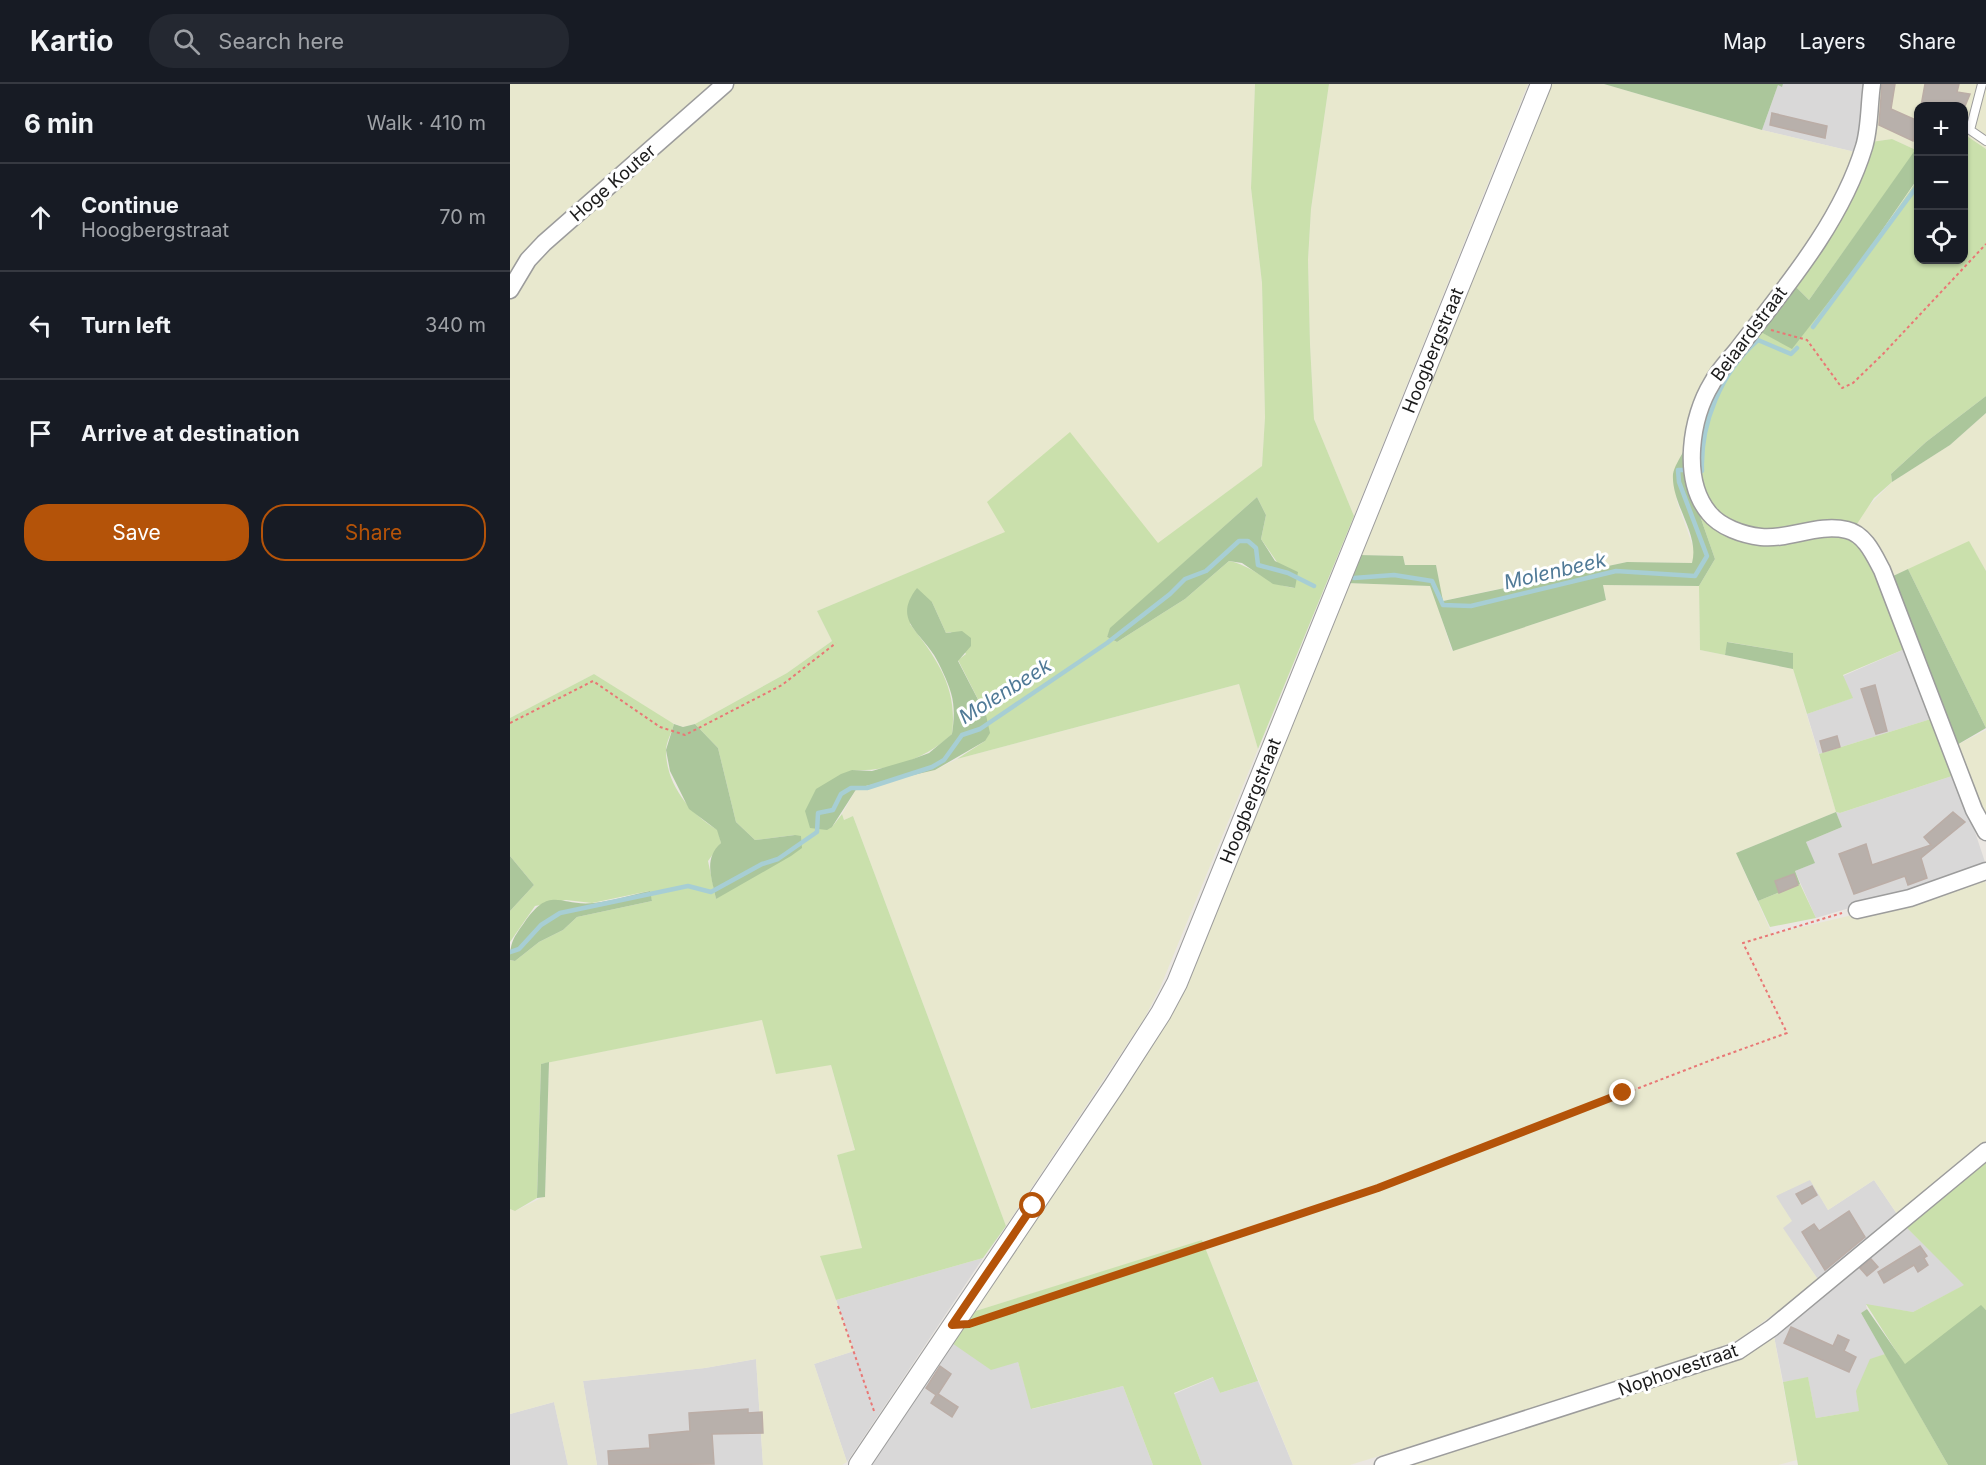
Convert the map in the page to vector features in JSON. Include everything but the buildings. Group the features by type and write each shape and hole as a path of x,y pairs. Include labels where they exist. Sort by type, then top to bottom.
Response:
{"street":[{"name":"Hoge Kouter","path":"510,290 528,260 544,243 725,84"},
{"name":"Hoogbergstraat","path":"859,1465 1114,1086 1161,1013 1177,983 1541,84"},
{"name":"Beiaardstraat","path":"1872,84 1865,146 1851,182 1834,214 1802,263 1712,383 1701,406 1692,449 1698,493 1709,513 1726,526 1745,534 1764,537 1826,529 1849,530 1863,539 1882,570 1974,810 1986,832"},
{"path":"1857,910 1910,898 1986,871"},
{"name":"Nophovestraat","path":"1383,1465 1738,1351 1772,1328 1986,1151"}],"lane":[{"path":"1982,84 1970,130 1986,141"}],"path":[{"path":"1757,324 1783,335 1807,340 1842,388 1853,383 1883,354 1986,244"},
{"path":"510,723 593,681 660,727 685,735 782,686 836,643"},
{"path":"952,1325 969,1324 1378,1188 1709,1061 1787,1034 1743,943 1767,933 1857,910"},
{"path":"838,1306 881,1431"}],"shaded area":[{"path":"1867,84 1855,152 1762,130 1778,85"},
{"path":"1907,648 1934,718 1819,754 1807,714 1852,698 1843,676"},
{"path":"1952,776 1975,832 1985,862 1984,868 1816,918 1795,871 1814,863 1806,842 1842,827 1836,812 1840,813"},
{"path":"1810,1179 1828,1210 1874,1180 1899,1217 1819,1281 1782,1228 1775,1196"},
{"path":"1901,1222 1965,1285 1913,1312 1866,1305 1867,1309 1861,1313 1885,1354 1870,1360 1860,1411 1816,1418 1808,1378 1783,1382 1773,1331"},
{"path":"983,1258 847,1462 814,1364 854,1351 836,1300"},
{"path":"949,1341 1018,1362 1032,1409 1123,1386 1153,1465 867,1465"},
{"path":"756,1359 763,1465 597,1465 583,1381 705,1368"},
{"path":"1214,1377 1220,1393 1258,1381 1293,1465 1202,1465 1174,1394"},
{"path":"554,1402 568,1465 510,1465 510,1414"}],"green space":[{"path":"510,84 715,84 510,278"},
{"path":"729,84 1255,84 1251,188 1262,283 1265,417 1262,466 1158,544 1070,433 1006,532 817,611 832,641 787,673 695,724 683,727 667,721 594,674 510,718 510,297 528,266"},
{"path":"1255,84 1329,84 1311,209 1308,260 1314,419 1354,516 1258,749 1239,684 957,759 985,741 986,715 958,660 966,654 951,632 946,633 932,602 910,624 937,662 948,688 952,702 952,734 942,743 906,762 879,769 852,770 832,827 842,814 844,820 853,816 1006,1226 983,1258 836,1300 820,1256 862,1248 837,1155 855,1150 831,1065 776,1074 762,1020 541,1064 537,1198 515,1211 510,1209 510,960 515,961 539,942 563,930 577,917 652,901 649,891 592,903 566,900 535,906 510,942 510,911 534,885 510,856 510,718 594,674 674,724 666,751 670,775 689,807 718,830 721,843 708,861 716,899 795,835 755,840 736,822 718,748 695,724 787,673 832,641 817,611 1005,532 987,502 1070,432 1158,543 1262,466 1265,417 1262,283 1251,188","holes":["1257,497 1266,515 1261,539 1295,588 1275,583 1238,563 1229,561 1185,599 1117,642 1107,637 1111,628"]},
{"path":"1329,84 1528,84 1354,516 1314,419 1308,260 1311,209"},
{"path":"1548,84 1604,84 1762,130 1855,152 1820,225 1794,264 1709,375 1683,452 1673,473 1677,502 1695,552 1692,563 1627,562 1442,601 1436,565 1405,565 1403,556 1359,555"},
{"path":"1604,84 1783,84 1782,87 1778,85 1762,130"},
{"path":"1875,84 1986,84 1986,149 1968,137 1968,102 1914,102 1914,149 1892,139 1871,142"},
{"path":"1968,137 1986,149 1986,396 1926,442 1891,474 1892,482 1874,498 1855,527 1759,533 1736,526 1712,507 1700,482 1699,435 1715,388 1757,330 1792,348 1863,258 1914,185 1914,264 1968,264"},
{"path":"1892,139 1914,149 1914,153 1809,300 1792,283 1871,142"},
{"path":"1914,152 1914,184 1863,258 1792,349 1757,330 1792,283 1809,300"},
{"path":"1986,396 1986,413 1950,445 1892,482 1891,474 1926,442"},
{"path":"1986,413 1986,571 1969,542 1891,577 1855,527 1863,512 1892,482 1950,445"},
{"path":"1683,452 1688,453 1692,493 1715,559 1699,586 1603,585 1606,600 1453,651 1430,586 1346,583 1359,555 1403,556 1405,565 1436,565 1443,601 1627,562 1692,563 1692,541 1676,496 1673,474"},
{"path":"1692,493 1724,530 1844,534 1865,549 1907,648 1843,675 1853,698 1807,714 1793,669 1793,653 1728,642 1725,655 1700,650 1699,586 1715,559"},
{"path":"1257,497 1266,515 1261,539 1275,561 1298,572 1295,588 1273,584 1242,563 1229,561 1185,599 1117,642 1107,637 1110,628"},
{"path":"1969,541 1986,571 1986,728 1908,569"},
{"path":"1908,569 1986,728 1955,746 1891,577"},
{"path":"1346,583 1431,586 1452,651 1606,600 1603,585 1699,586 1700,650 1793,669 1836,812 1736,853 1772,934 1891,906 1983,876 1986,884 1986,1141 1899,1217 1874,1180 1828,1210 1810,1180 1776,1196 1792,1221 1783,1228 1819,1281 1741,1338 1692,1359 1350,1465 1293,1465 1202,1241 966,1314 1156,1034"},
{"path":"917,588 932,602 946,633 962,631 971,638 971,646 958,661 986,715 990,733 985,741 935,770 857,788 832,827 827,830 810,828 805,811 816,789 852,770 872,771 929,753 952,734 954,708 948,684 934,655 910,624 908,616 907,608"},
{"path":"1727,642 1793,653 1793,669 1725,655"},
{"path":"1239,684 1258,749 1160,988 1144,1019 1006,1226 853,816 844,820 842,814 857,788 935,770 957,759"},
{"path":"1934,718 1952,776 1840,813 1836,812 1819,754"},
{"path":"674,724 683,727 695,724 718,748 736,822 755,840 801,836 802,848 716,899 710,862 715,849 721,843 717,830 689,809 670,771 666,750"},
{"path":"1986,730 1986,819 1955,746"},
{"path":"1836,812 1842,827 1806,842 1815,863 1795,871 1800,884 1758,901 1736,853"},
{"path":"510,856 534,885 510,911"},
{"path":"1800,884 1816,918 1770,927 1758,901"},
{"path":"650,891 652,901 577,917 563,930 539,942 515,961 510,960 515,936 541,904 556,900 594,903"},
{"path":"762,1020 831,1065 855,1151 837,1155 862,1248 821,1257 854,1351 814,1364 847,1462 842,1465 763,1465 756,1359 705,1368 583,1381 597,1465 568,1465 554,1402 510,1414 510,1209 515,1211 545,1196 549,1062"},
{"path":"549,1062 545,1197 537,1198 541,1064"},
{"path":"1986,1152 1986,1310 1981,1306 1905,1365 1866,1304 1913,1312 1964,1285 1901,1222"},
{"path":"1202,1240 1258,1381 1220,1393 1213,1377 1174,1393 1202,1465 1153,1465 1123,1386 1031,1409 1018,1362 991,1370 949,1341 966,1314"},
{"path":"1981,1305 1986,1310 1986,1465 1948,1465 1861,1313 1867,1309 1905,1364"},
{"path":"1773,1331 1797,1460 1778,1465 1392,1465"},
{"path":"1885,1354 1948,1465 1798,1465 1783,1382 1808,1377 1816,1418 1859,1411 1856,1391 1870,1359"}],"waterway":[{"name":"Molenbeek","path":"1813,327 1914,190"},
{"name":"Molenbeek","path":"1702,471 1702,453 1709,417 1723,383 1733,367 1758,340 1791,354 1797,348"},
{"name":"Molenbeek","path":"1354,578 1394,575 1432,581 1443,605 1471,606 1616,571 1695,576 1707,556 1679,482 1678,470 1685,470"},
{"name":"Molenbeek","path":"510,952 519,949 541,925 560,913 688,886 711,892 762,864 778,859 817,832 818,813 833,810 841,794 851,788 867,788 932,767 944,760 962,735 980,729 1107,643 1170,594 1185,579 1206,571 1239,541 1248,541 1256,548 1258,565 1288,573 1314,586"}],"route":[{"path":"1033,1206 952,1325 969,1324 1069,1289 1251,1232 1378,1188 1623,1093"}]}
